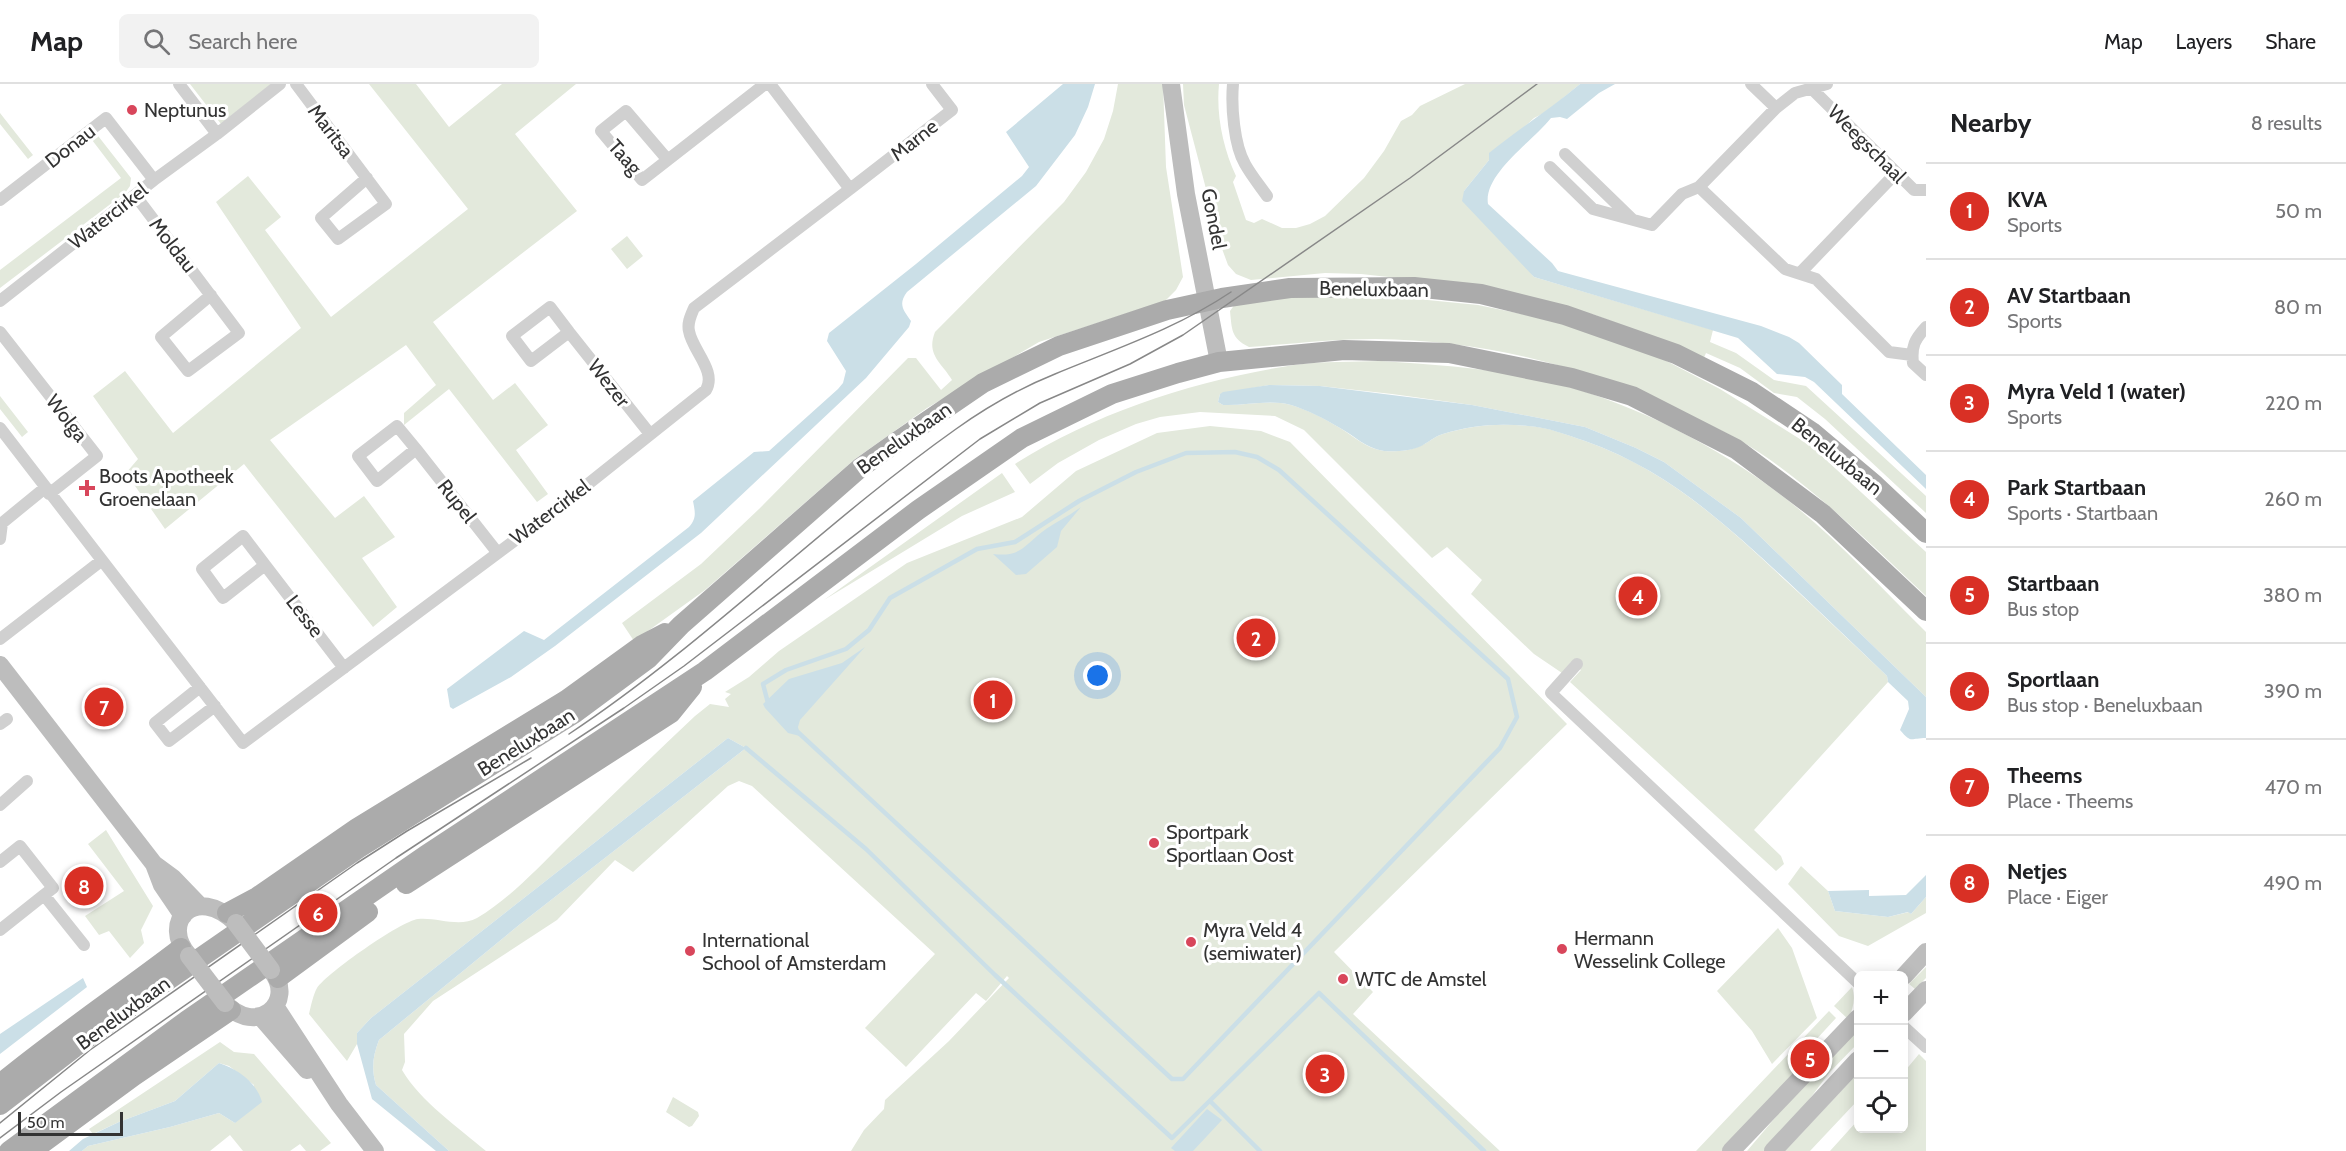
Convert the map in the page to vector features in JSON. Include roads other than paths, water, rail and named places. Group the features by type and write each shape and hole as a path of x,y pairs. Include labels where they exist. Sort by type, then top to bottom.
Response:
{"main road":[{"name":"Beneluxbaan","path":"0,1105 158,987 358,848 575,713 648,659 681,625 860,468 983,383 1059,346 1167,310 1290,288 1413,287 1481,294 1565,315 1676,354 1752,392 1812,432 1875,485 1926,533"},
{"name":"Beneluxbaan","path":"9,1151 186,1021 426,855 705,671 918,510 1022,438 1112,394 1219,362 1344,350 1449,353 1572,378 1632,396 1736,449 1823,514 1926,611"},
{"path":"231,918 257,897 357,828 566,700 642,645 681,625"},
{"path":"274,974 396,891 671,713 705,671"},
{"path":"0,1084 42,1049 147,975 185,952"},
{"path":"32,1151 228,1006"}],"street":[{"path":"179,84 217,134"},
{"name":"Watercirkel","path":"0,301 280,84"},
{"name":"Maritsa","path":"296,84 367,178 386,204 338,239 321,218 367,178"},
{"path":"768,84 850,189"},
{"name":"Taag","path":"667,159 626,111 601,131 642,180 768,84"},
{"name":"Marne","path":"850,189 952,110 932,84"},
{"name":"Gondel","path":"1171,84 1186,194 1219,362"},
{"path":"1233,84 1235,128 1244,163 1267,196"},
{"path":"1750,84 1776,108"},
{"path":"1550,168 1593,209 1652,225 1682,195 1698,187 1776,108 1795,93 1827,84"},
{"name":"Weegschaal","path":"1812,88 1914,190 1926,190"},
{"name":"Donau","path":"0,200 106,118 154,180"},
{"path":"1565,154 1635,222"},
{"path":"1800,273 1896,173"},
{"path":"1698,187 1785,269 1816,279 1889,352 1912,355"},
{"name":"Watercirkel","path":"0,428 243,743 553,512 706,390 710,384 708,375 689,332 689,319 694,308 850,189"},
{"name":"Moldau","path":"135,195 212,295 239,333 188,371 161,337 212,295"},
{"name":"Wezer","path":"569,332 531,361 512,336 550,307 650,434"},
{"path":"1926,327 1914,340 1912,355 1913,363 1926,375"},
{"name":"Wolga","path":"0,332 97,456 47,491"},
{"name":"Rupel","path":"416,449 377,481 358,456 398,426 498,552"},
{"path":"0,539 2,523 47,491"},
{"name":"Lesse","path":"265,565 223,598 202,569 243,536 344,668"},
{"path":"0,639 101,561"},
{"path":"1577,664 1551,693 1854,979"},
{"path":"0,665 154,864 173,878 199,905"},
{"path":"200,687 154,723 169,741 214,706"},
{"path":"0,805 27,781"},
{"path":"0,862 20,846 53,888 1,927"},
{"path":"154,864 162,885 183,916"},
{"path":"44,895 84,945"},
{"path":"199,905 210,905 231,918 274,974 280,993 267,1011 246,1017 228,1006 185,952 178,928 189,909 199,905"},
{"path":"1908,972 1926,952"},
{"path":"1908,1009 1926,990"},
{"path":"267,1011 274,1035 339,1104 375,1151"},
{"path":"1731,1151 1854,1022"},
{"path":"1908,1031 1926,1047"},
{"path":"1773,1151 1854,1064"}],"waterway":[{"path":"1235,452 1257,457 1279,470 1508,679 1517,717 1500,748 1183,1079 1172,1079 787,722 768,703 763,684 786,670 846,649 869,630 890,598 977,549 1015,542 1079,501 1136,472 1186,453 1235,452"},
{"path":"746,748 866,849 995,975 1172,1138 1319,993 1484,1151"},
{"path":"1211,1102 1260,1151"}],"tram line":[{"path":"0,1138 61,1092 396,858 684,666 980,439 1040,403 1130,364 1183,335 1410,178 1537,84"},
{"path":"569,734 668,661 858,504 968,421 1029,385 1167,328 1231,292"},
{"path":"0,1123 90,1050 357,863 531,758"}],"place":[{"name":"Neptunus","path":"132,110"},
{"name":"Boots Apotheek Groenelaan","path":"87,488"},
{"name":"Park Startbaan","path":"1638,596"},
{"name":"AV Startbaan","path":"1256,638"},
{"name":"KVA","path":"993,700"},
{"name":"Theems","path":"104,707"},
{"name":"Sportpark Sportlaan Oost","path":"1154,843"},
{"name":"Netjes","path":"84,886"},
{"name":"Sportlaan","path":"318,913"},
{"name":"Myra Veld 4 (semiwater)","path":"1191,942"},
{"name":"Hermann Wesselink College","path":"1562,949"},
{"name":"International School of Amsterdam","path":"690,951"},
{"name":"WTC de Amstel","path":"1343,979"},
{"name":"Startbaan","path":"1810,1059"},
{"name":"Myra Veld 1 (water)","path":"1325,1074"}]}
